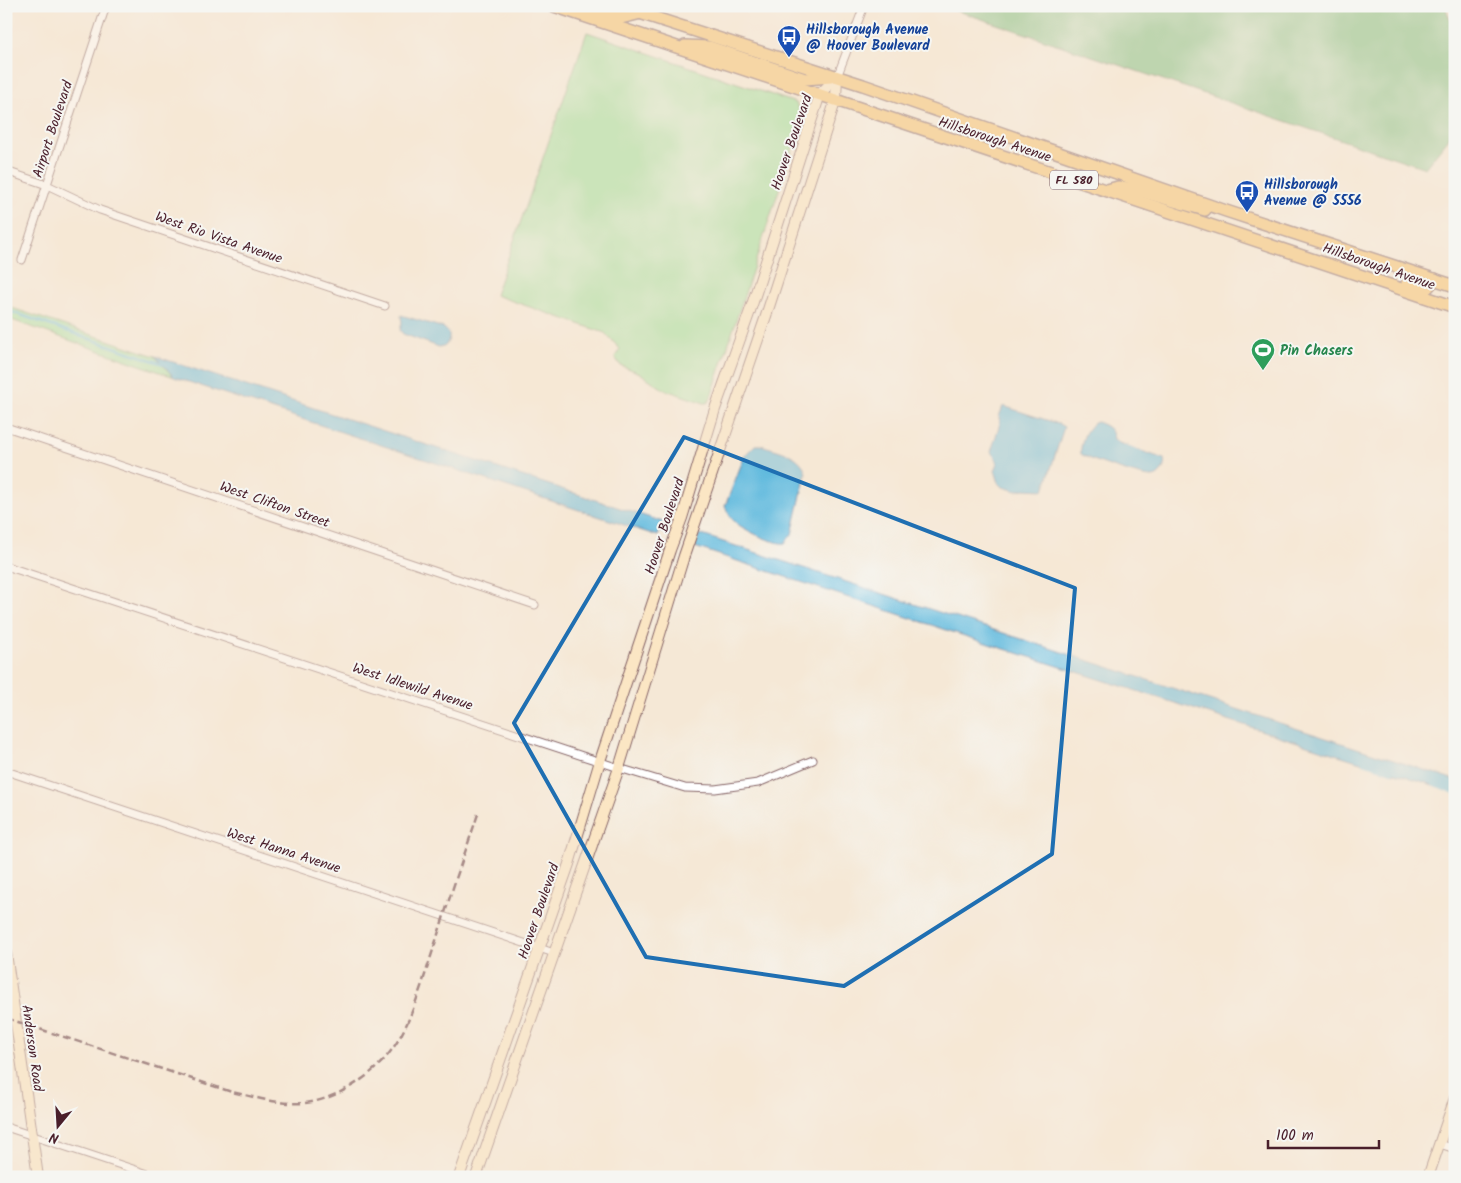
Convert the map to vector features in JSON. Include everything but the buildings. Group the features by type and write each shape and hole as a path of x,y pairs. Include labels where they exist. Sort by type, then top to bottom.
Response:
{"main road":[{"name":"Hillsborough Avenue","path":"554,6 670,46 836,99 1021,164 1107,190 1455,307"},
{"path":"586,6 621,18 641,13"},
{"name":"Hillsborough Avenue","path":"618,6 837,77 1226,211 1455,286"},
{"path":"670,46 709,47 805,78 837,77"},
{"name":"Hoover Boulevard","path":"459,1177 569,864 600,761 682,518 715,409 750,311 820,94 837,77"},
{"name":"Hoover Boulevard","path":"476,1177 618,768 684,556 696,525 836,99 837,77"},
{"path":"1107,190 1118,187 1130,188 1197,209 1226,211"},
{"path":"1328,264 1344,262 1422,287 1431,286 1435,279"},
{"name":"Anderson Road","path":"6,953 38,1177"},
{"path":"1428,1177 1455,1098"}],"street":[{"name":"Airport Boulevard","path":"22,260 106,6"},
{"path":"837,77 864,6"},
{"name":"West Rio Vista Avenue","path":"6,171 47,185 100,210 385,306"},
{"name":"West Clifton Street","path":"6,427 535,605"},
{"name":"West Idlewild Avenue","path":"6,566 618,768 685,788 715,789 758,783 813,760"},
{"name":"West Hanna Avenue","path":"6,771 554,953"},
{"path":"6,1127 157,1177"},
{"path":"1440,1144 1455,1149"}],"highlighted area":[{"path":"684,437 1075,588 1052,854 844,986 646,957 514,723"}],"green space":[{"path":"943,6 1445,6 1455,33 1455,117 1449,138 1425,168"},
{"path":"587,32 796,103 804,114 710,400 707,403 663,389 640,373 620,365 615,357 620,349 605,333 495,295"},
{"path":"6,306 155,356 174,377 6,318"}],"water":[{"path":"401,315 444,328 449,336 446,345 439,347 403,334 400,330 402,323"},
{"path":"155,356 663,522 658,536 174,377"},
{"path":"1003,406 1064,427 1044,490 1024,489 1016,491 1003,487 999,483 995,470 997,460 991,452"},
{"path":"1097,422 1108,428 1112,432 1114,439 1119,443 1164,459 1161,473 1153,477 1147,477 1105,464 1081,454 1084,435"},
{"path":"755,445 761,445 789,454 804,467 806,474 792,534 785,543 767,539 740,526 731,518 725,506 745,455"},
{"path":"699,534 1455,780 1455,792 992,645 695,547"}],"waterway":[{"path":"6,310 163,364"},
{"path":"659,530 672,535"},
{"path":"1364,763 1392,772"},
{"path":"1433,784 1455,793"}],"railway":[{"path":"6,1018 232,1092 286,1103 316,1101 333,1095 350,1087 378,1066 389,1054 405,1028 423,981 479,811"}],"place":[{"name":"Hillsborough Avenue @ Hoover Boulevard","path":"789,58"},
{"name":"Hillsborough Avenue @ 5556","path":"1247,213"},
{"name":"Pin Chasers","path":"1263,371"}]}
